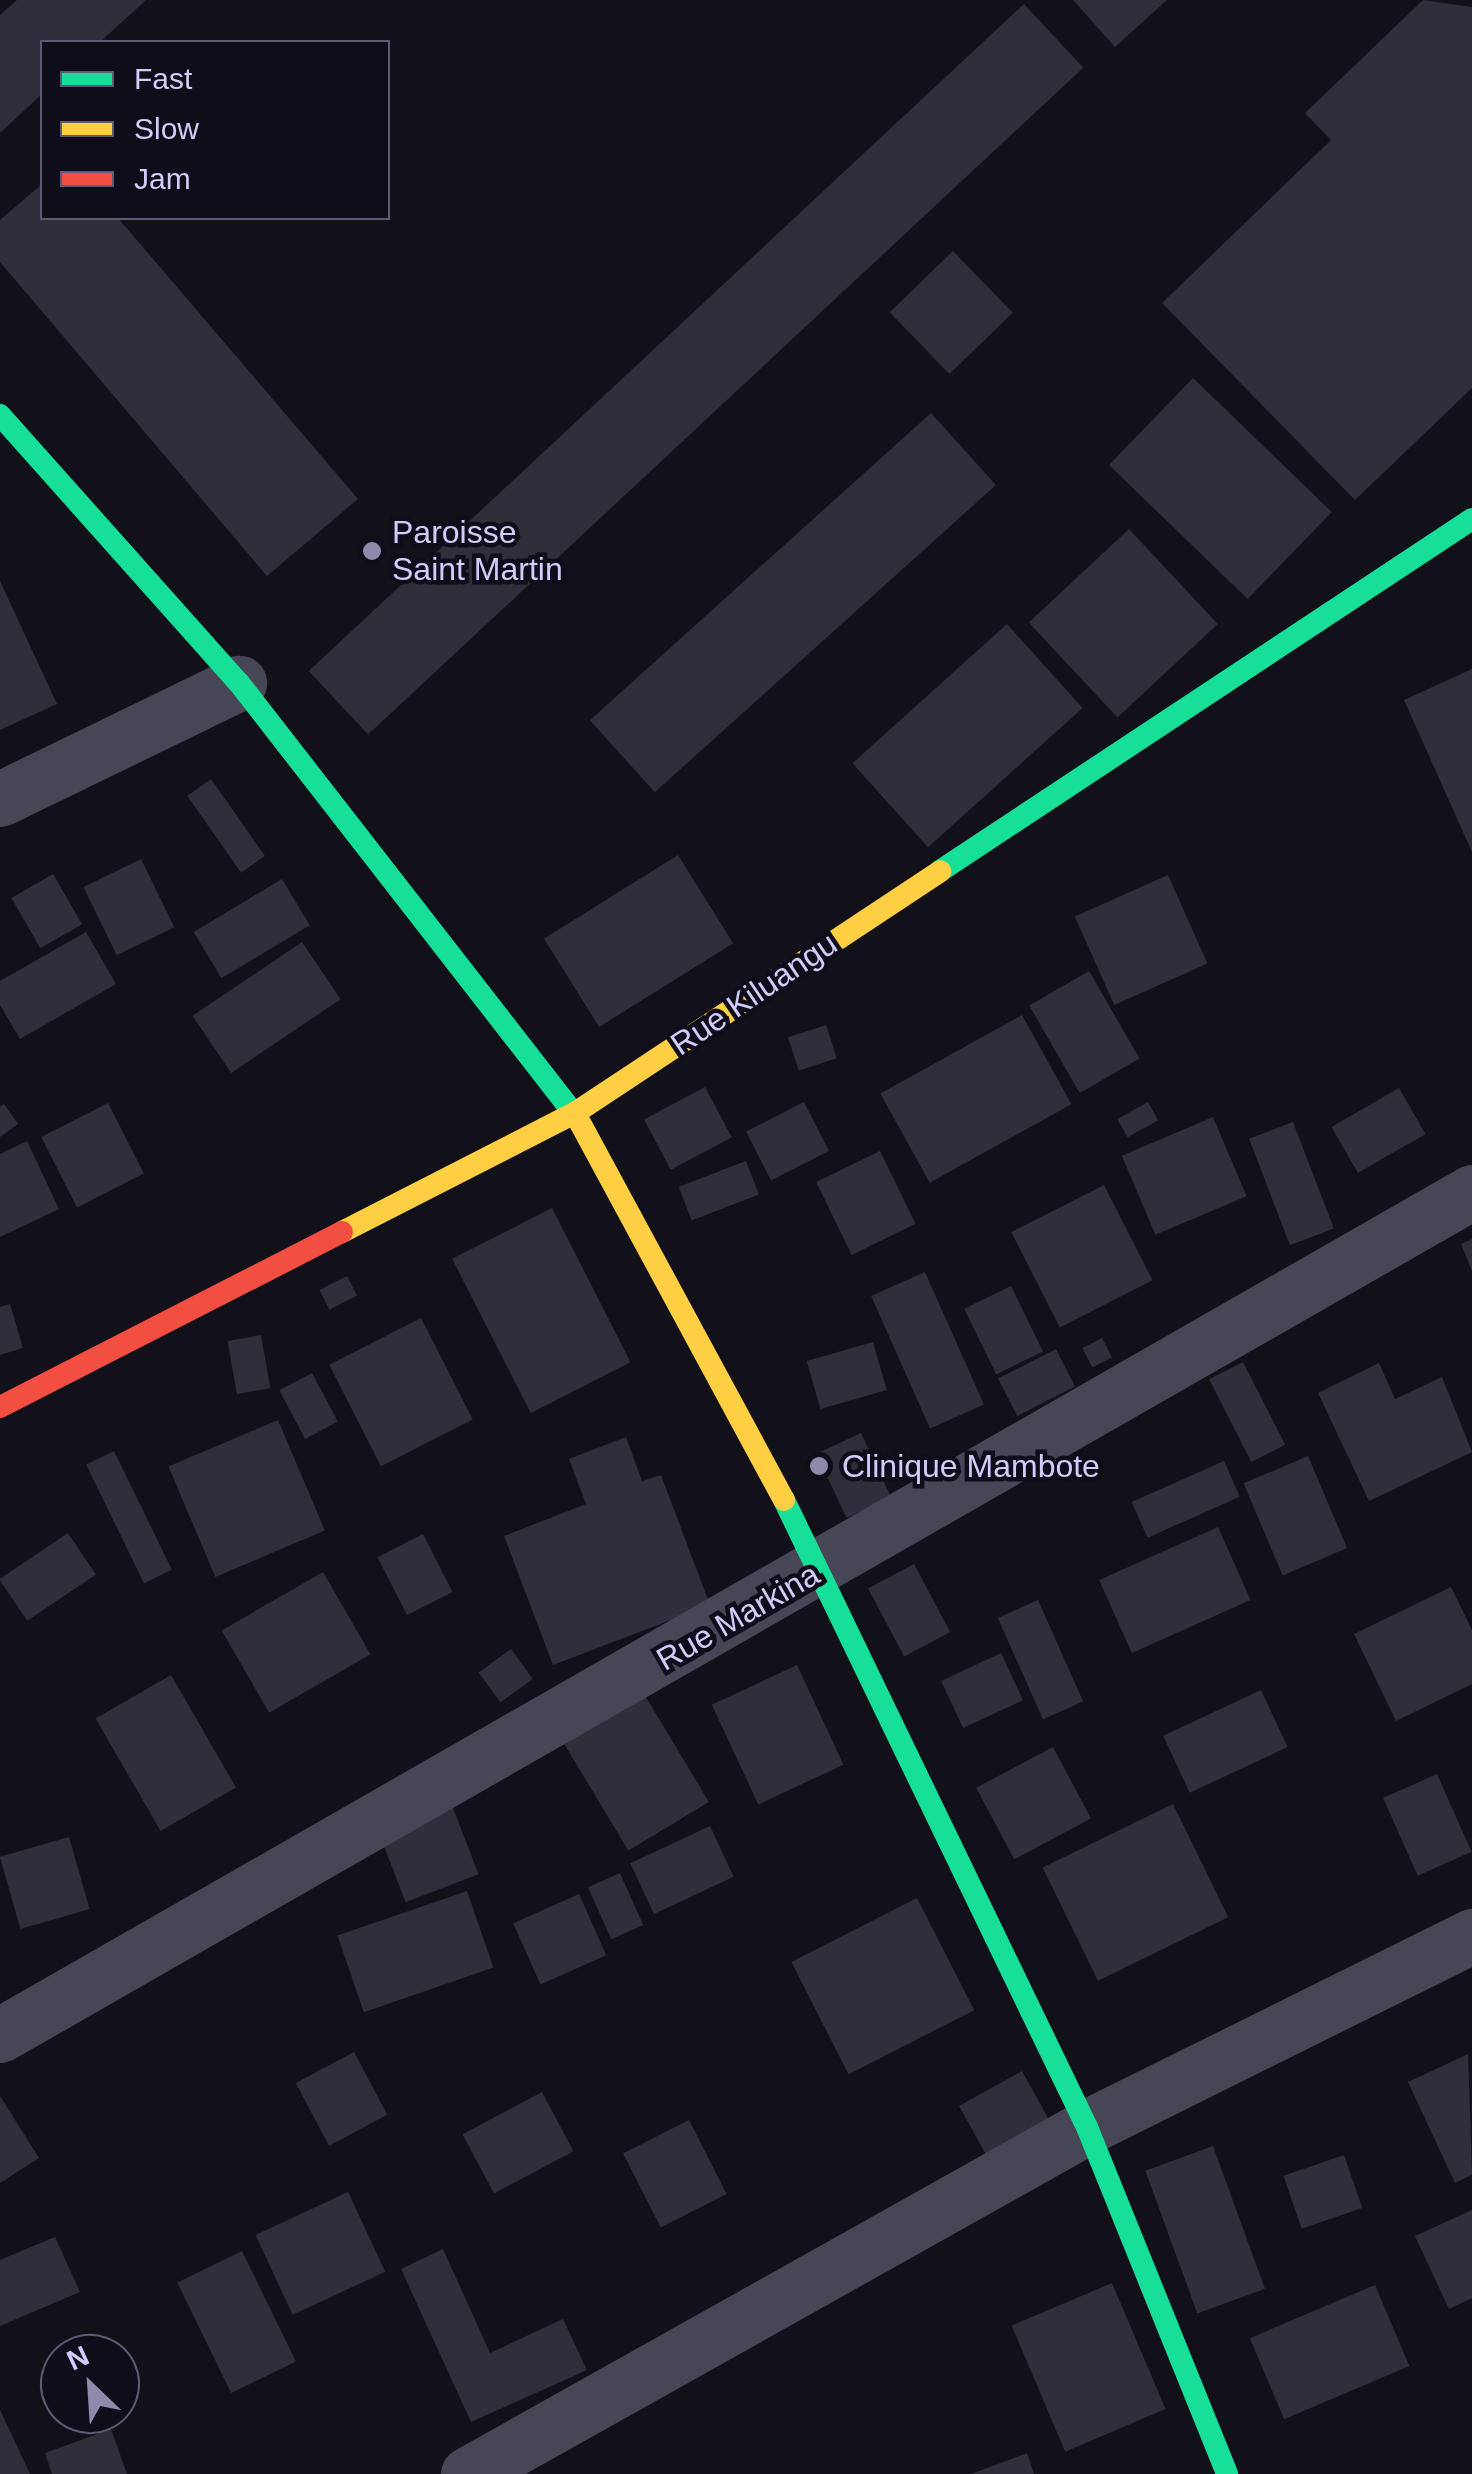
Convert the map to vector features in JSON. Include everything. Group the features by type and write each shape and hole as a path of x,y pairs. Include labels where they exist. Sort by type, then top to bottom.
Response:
{"street":[{"path":"0,415 239,683 575,1113 822,1570 1087,2127 1227,2474"},
{"name":"Rue Kiluangu","path":"0,1407 575,1113 1472,519"},
{"path":"0,798 239,683"},
{"name":"Rue Markina","path":"0,2035 822,1570 1472,1192"},
{"path":"468,2474 1087,2127 1472,1936"}],"building":[{"path":"17,0 146,0 102,40 40,40 40,96 0,133 0,15"},
{"path":"1073,0 1167,0 1115,47"},
{"path":"1423,0 1472,7 1472,388 1355,500 1162,303 1331,140 1305,113"},
{"path":"1024,4 1083,68 368,735 309,671"},
{"path":"40,186 40,220 120,220 358,499 267,576 0,262 0,220"},
{"path":"953,251 1013,313 949,374 890,312"},
{"path":"1193,378 1332,512 1248,599 1109,465"},
{"path":"931,413 996,485 655,792 590,720"},
{"path":"1129,529 1218,624 1117,718 1029,622"},
{"path":"0,581 57,704 0,730"},
{"path":"1007,624 1083,708 928,847 852,763"},
{"path":"1472,669 1472,852 1404,700"},
{"path":"211,779 265,856 241,873 187,796"},
{"path":"678,855 733,943 599,1027 544,939"},
{"path":"141,859 174,927 117,955 83,887"},
{"path":"53,874 82,924 40,948 11,898"},
{"path":"1168,875 1207,964 1114,1005 1075,916"},
{"path":"282,879 310,925 222,978 194,932"},
{"path":"86,932 116,984 20,1039 0,1005 0,981"},
{"path":"302,942 341,999 231,1073 193,1016"},
{"path":"1089,971 1140,1058 1080,1093 1029,1005"},
{"path":"1022,1015 1071,1104 930,1183 880,1094"},
{"path":"826,1025 837,1058 799,1071 788,1037"},
{"path":"705,1087 732,1137 671,1170 644,1119"},
{"path":"1399,1088 1426,1134 1358,1173 1331,1127"},
{"path":"804,1102 829,1151 771,1181 746,1132"},
{"path":"1148,1102 1158,1120 1128,1137 1117,1119"},
{"path":"108,1103 144,1173 77,1207 41,1137"},
{"path":"4,1104 18,1124 0,1137 0,1107"},
{"path":"1213,1117 1247,1196 1155,1235 1122,1156"},
{"path":"1293,1122 1334,1228 1290,1245 1249,1139"},
{"path":"27,1141 59,1209 0,1237 0,1154"},
{"path":"880,1151 916,1224 852,1255 816,1182"},
{"path":"746,1161 759,1195 692,1220 679,1187"},
{"path":"1104,1185 1153,1280 1060,1328 1011,1232"},
{"path":"552,1208 631,1362 531,1413 452,1259"},
{"path":"1472,1239 1472,1271 1461,1244"},
{"path":"925,1272 984,1404 930,1428 871,1296"},
{"path":"347,1276 357,1296 329,1310 319,1290"},
{"path":"1011,1286 1043,1352 996,1374 964,1309"},
{"path":"10,1304 23,1348 0,1355 0,1307"},
{"path":"421,1318 473,1420 381,1466 329,1365"},
{"path":"261,1335 270,1388 237,1394 228,1341"},
{"path":"1102,1338 1112,1358 1092,1368 1082,1348"},
{"path":"873,1342 887,1390 820,1409 807,1361"},
{"path":"1056,1349 1075,1386 1017,1416 998,1379"},
{"path":"1243,1362 1285,1445 1251,1462 1209,1379"},
{"path":"1379,1363 1395,1399 1442,1377 1472,1452 1369,1501 1318,1393"},
{"path":"312,1373 338,1422 305,1439 279,1390"},
{"path":"278,1420 325,1530 215,1577 168,1466"},
{"path":"861,1433 891,1497 847,1518 817,1454"},
{"path":"626,1437 642,1481 661,1475 710,1605 553,1665 504,1536 586,1504 569,1459"},
{"path":"114,1451 172,1570 144,1583 86,1465"},
{"path":"1308,1456 1347,1548 1283,1575 1244,1483"},
{"path":"1224,1461 1240,1497 1148,1538 1132,1502"},
{"path":"1218,1527 1251,1600 1132,1653 1099,1580"},
{"path":"68,1533 96,1574 27,1621 0,1579"},
{"path":"423,1534 453,1592 407,1615 378,1557"},
{"path":"914,1564 950,1632 904,1656 868,1588"},
{"path":"323,1572 370,1654 269,1713 222,1630"},
{"path":"1451,1587 1472,1630 1472,1684 1396,1721 1354,1634"},
{"path":"1038,1600 1083,1701 1043,1719 998,1618"},
{"path":"511,1649 533,1679 500,1702 479,1673"},
{"path":"1001,1653 1023,1700 963,1728 941,1681"},
{"path":"797,1665 843,1765 758,1804 712,1705"},
{"path":"171,1675 236,1788 161,1831 96,1718"},
{"path":"1261,1690 1288,1747 1190,1793 1163,1736"},
{"path":"644,1694 709,1802 628,1850 563,1742"},
{"path":"1053,1747 1091,1819 1014,1859 976,1788"},
{"path":"1437,1774 1472,1852 1418,1876 1383,1798"},
{"path":"1173,1804 1228,1917 1098,1981 1043,1868"},
{"path":"453,1808 478,1874 406,1902 380,1836"},
{"path":"710,1826 734,1877 654,1914 630,1863"},
{"path":"69,1837 90,1909 20,1929 0,1857"},
{"path":"620,1873 643,1925 611,1939 588,1887"},
{"path":"467,1891 493,1968 364,2012 337,1936"},
{"path":"579,1894 606,1955 540,1984 513,1923"},
{"path":"917,1898 974,2010 849,2074 791,1962"},
{"path":"354,2052 387,2115 329,2146 296,2083"},
{"path":"1468,2054 1472,2175 1455,2183 1408,2082"},
{"path":"1022,2071 1050,2122 987,2157 959,2106"},
{"path":"542,2092 573,2151 494,2193 463,2134"},
{"path":"0,2096 39,2158 0,2183"},
{"path":"689,2120 727,2194 661,2228 623,2154"},
{"path":"1213,2146 1265,2289 1197,2313 1145,2171"},
{"path":"1344,2155 1362,2208 1302,2229 1283,2176"},
{"path":"348,2192 385,2272 293,2315 256,2235"},
{"path":"1472,2210 1472,2298 1449,2309 1415,2236"},
{"path":"55,2237 80,2292 0,2326 0,2260"},
{"path":"443,2249 490,2353 563,2319 587,2370 471,2422 401,2269"},
{"path":"242,2251 296,2362 231,2393 177,2283"},
{"path":"1112,2283 1166,2409 1065,2452 1012,2326"},
{"path":"1375,2285 1409,2366 1284,2419 1250,2338"},
{"path":"0,2410 30,2474 0,2474"},
{"path":"97,2434 113,2434 127,2474 52,2474 45,2453"},
{"path":"1027,2453 1034,2474 971,2474"}],"traffic: fast":[{"path":"0,415 239,683 578,1119"},
{"path":"940,871 1472,519"},
{"path":"784,1500 1087,2127 1227,2474"}],"traffic: slow":[{"path":"342,1232 575,1113 940,871"},
{"path":"578,1119 784,1500"}],"traffic: jam":[{"path":"0,1407 342,1232"}],"place":[{"name":"Paroisse Saint Martin","path":"372,551"},
{"name":"Clinique Mambote","path":"819,1466"}]}
